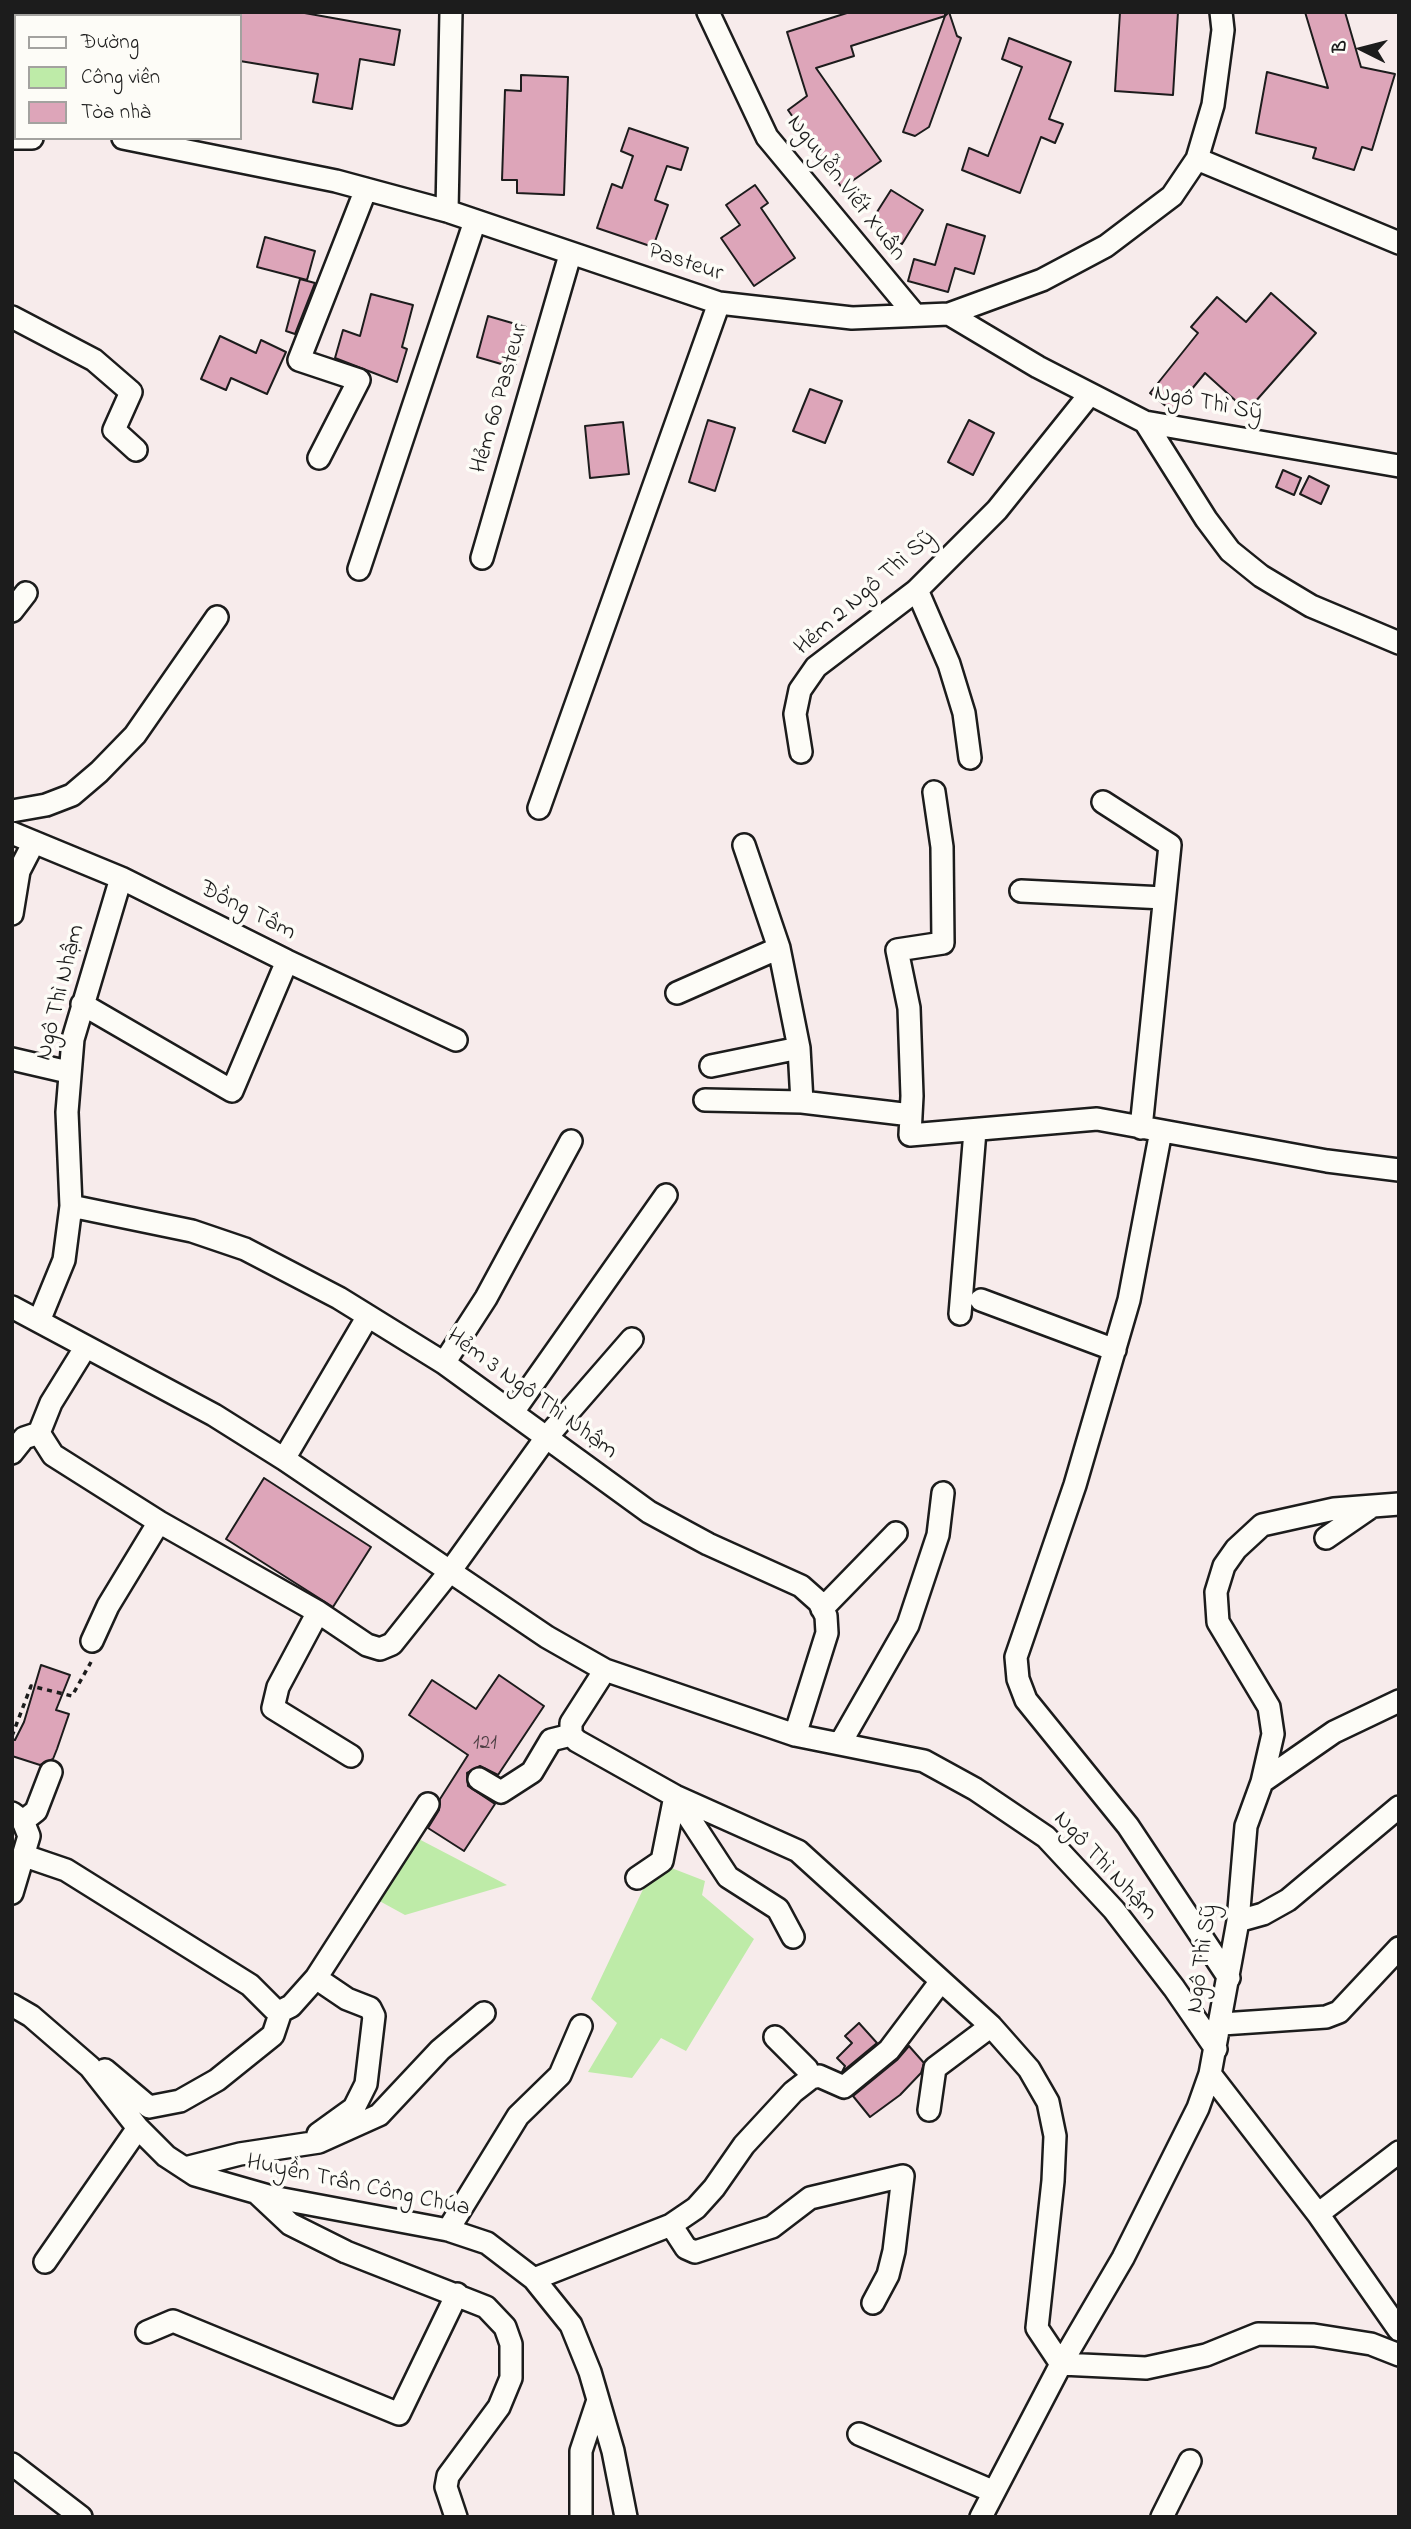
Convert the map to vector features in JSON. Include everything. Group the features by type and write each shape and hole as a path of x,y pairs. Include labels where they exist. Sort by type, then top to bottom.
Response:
{"street":[{"path":"447,211 451,12"},
{"name":"Nguyễn Viết Xuân","path":"708,12 767,137 915,316"},
{"name":"Pasteur","path":"133,140 366,188 475,220 570,255 719,303 852,318 949,314 1031,284 1106,246 1172,196 1197,159 1213,105 1223,30 1221,12"},
{"path":"1197,159 1399,243"},
{"path":"319,458 359,380 299,360 366,188"},
{"path":"359,569 475,220"},
{"name":"Hẻm 60 Pasteur","path":"482,558 570,255"},
{"path":"539,808 719,303"},
{"name":"Ngô Thì Sỹ","path":"949,314 1038,367 1145,422 1399,466"},
{"path":"12,317 94,360 131,392 114,430 136,450"},
{"name":"Hẻm 2 Ngô Thì Sỹ","path":"801,752 794,714 800,690 816,667 917,590 997,510 1090,394"},
{"path":"1145,422 1206,519 1230,551 1261,576 1311,606 1399,643"},
{"path":"917,590 949,664 964,713 970,758"},
{"path":"12,611 26,593"},
{"path":"12,811 46,805 72,795 99,772 135,735 217,617"},
{"path":"934,792 942,847 943,943 897,950 909,1008 910,1135 1097,1119 1379,1170 1399,1170"},
{"path":"1103,802 1170,845 1164,898 1151,1130 1129,1300 1075,1485 1016,1657 1017,1679 1026,1700 1128,1826 1228,1978"},
{"name":"Đồng Tâm","path":"12,833 121,878 287,961 456,1040"},
{"path":"12,915 19,871 34,842"},
{"path":"744,845 779,948 799,1048 802,1102"},
{"name":"Ngô Thì Nhậm","path":"38,1321 64,1260 71,1206 68,1072 82,1004 121,878"},
{"path":"1021,891 1164,898"},
{"path":"677,993 779,948"},
{"path":"82,1004 232,1091 287,961"},
{"path":"711,1066 799,1048"},
{"path":"12,1059 68,1072"},
{"path":"705,1100 802,1102 911,1115"},
{"path":"960,1314 975,1131"},
{"path":"444,1363 486,1298 571,1141"},
{"path":"513,1412 666,1195"},
{"name":"Hẻm 3 Ngô Thì Nhậm","path":"71,1206 192,1231 245,1249 368,1316 444,1363 649,1512 708,1544 801,1586 822,1609"},
{"path":"981,1300 1115,1350"},
{"name":"Ngô Thì Nhậm","path":"12,1307 214,1415 451,1570 547,1637 605,1670 795,1735 924,1760 975,1789 1046,1837 1114,1910 1174,1988 1216,2049"},
{"path":"284,1459 368,1316"},
{"path":"39,1433 53,1455 159,1522 318,1612 367,1645 380,1649 392,1644 451,1570 545,1439 632,1339"},
{"path":"12,1453 24,1438 39,1433 51,1403 85,1348"},
{"path":"841,1742 908,1625 938,1535 943,1493"},
{"name":"Ngô Thì Sỹ","path":"981,2517 992,2491 1061,2364 1124,2258 1198,2108 1210,2074 1222,2024 1238,1921 1245,1826 1262,1782 1273,1734 1269,1707 1218,1622 1216,1592 1224,1566 1236,1549 1262,1525 1334,1508 1399,1504"},
{"path":"1326,1538 1373,1506"},
{"path":"92,1641 108,1605 159,1522"},
{"path":"795,1735 827,1633 822,1609 896,1533"},
{"path":"318,1612 278,1687 274,1708 351,1756"},
{"path":"605,1670 571,1723 571,1735 577,1741 675,1796 798,1851 991,2026 1028,2069 1048,2102 1055,2136 1054,2181 1037,2328 1061,2364 1146,2368 1206,2355 1258,2334 1314,2335 1371,2344 1399,2355"},
{"path":"1262,1782 1334,1732 1399,1701"},
{"path":"480,1779 501,1792 532,1772 551,1740 571,1735"},
{"path":"12,1893 29,1836 18,1817 36,1811 51,1772"},
{"path":"637,1878 662,1861 675,1796"},
{"path":"675,1796 729,1877 779,1909 793,1937"},
{"path":"25,1856 66,1870 250,1985 274,2008 281,2011 291,2007 316,1978 428,1804"},
{"path":"1238,1921 1263,1914 1288,1900 1399,1807"},
{"path":"1222,2024 1326,2018 1339,2012 1355,1997 1399,1948"},
{"path":"298,2146 354,2108 366,2084 371,2047 374,2015 370,2008 347,1999 316,1978"},
{"path":"534,2279 671,2225 696,2208 714,2188 744,2145 793,2092 811,2078 819,2076 844,2087 889,2050 941,1981"},
{"name":"Huyền Trân Công Chúa","path":"12,2005 32,2016 90,2067 138,2128 166,2155 195,2175 256,2193 448,2230 487,2243 534,2279 571,2325 613,2451 626,2517"},
{"path":"90,2067 104,2069 149,2107 180,2101 217,2080 273,2035 281,2011"},
{"path":"185,2168 240,2154 298,2146 345,2133 379,2115 440,2050 484,2013"},
{"path":"448,2230 518,2116 560,2076 581,2026"},
{"path":"929,2110 935,2068 991,2026"},
{"path":"775,2037 807,2069 811,2078"},
{"path":"1210,2074 1318,2214 1399,2330"},
{"path":"44,2262 138,2128"},
{"path":"1318,2214 1399,2152"},
{"path":"671,2225 686,2248 695,2252 772,2228 810,2198 903,2176 894,2251 888,2275 873,2302"},
{"path":"256,2193 290,2224 346,2252 486,2307 505,2326 511,2344 511,2378 499,2407 447,2476 446,2487 456,2517"},
{"path":"147,2332 173,2321 398,2414 457,2294"},
{"path":"581,2517 581,2451 598,2400"},
{"path":"859,2434 992,2491"},
{"path":"1162,2517 1190,2462"},
{"path":"12,2464 81,2517"}],"path":[{"path":"12,1736 31,1686 72,1696 86,1674"}],"green space":[{"path":"413,1836 507,1885 405,1915 374,1898"},
{"path":"656,1862 705,1881 702,1895 754,1939 686,2051 661,2038 632,2078 588,2072 617,2023 591,1999"}],"building":[{"path":"299,12 400,30 394,65 360,59 352,109 313,102 318,74 242,61 240,14"},
{"path":"850,12 945,12 945,16 851,46 854,56 816,68 881,161 842,188 788,110 807,96 787,32"},
{"path":"949,12 957,36 961,38 929,127 915,136 903,132 945,16"},
{"path":"1120,12 1178,12 1173,95 1115,91"},
{"path":"1305,12 1345,12 1361,67 1395,74 1372,150 1362,147 1354,170 1313,158 1316,148 1256,133 1267,72 1328,88"},
{"path":"1009,38 1071,62 1049,119 1063,124 1055,143 1041,137 1020,193 962,170 969,148 988,156 1022,67 1002,59"},
{"path":"521,75 568,77 564,195 517,193 517,180 502,180 505,90 521,91"},
{"path":"629,128 688,148 681,170 667,166 655,200 668,205 653,247 597,228 612,184 622,188 633,156 621,151"},
{"path":"755,185 768,203 761,208 795,258 754,286 721,238 740,225 726,205"},
{"path":"891,190 923,210 902,244 870,223"},
{"path":"947,224 985,236 974,274 955,268 948,292 908,281 914,259 935,265"},
{"path":"265,237 315,251 307,280 257,267"},
{"path":"300,279 315,283 295,334 286,331"},
{"path":"1271,293 1316,333 1247,411 1205,373 1173,412 1150,393 1198,333 1191,327 1217,297 1246,322"},
{"path":"371,294 413,305 402,347 407,349 397,382 335,358 343,330 360,336"},
{"path":"488,316 526,327 515,368 477,357"},
{"path":"220,336 256,353 261,340 286,352 267,394 231,378 226,390 201,379"},
{"path":"810,389 842,401 825,443 793,431"},
{"path":"708,420 735,428 715,491 689,482"},
{"path":"969,420 994,433 973,475 948,462"},
{"path":"623,422 629,474 590,478 585,426"},
{"path":"1283,470 1301,478 1294,495 1276,487"},
{"path":"1309,476 1329,486 1321,504 1300,494"},
{"path":"264,1478 371,1547 333,1607 226,1539"},
{"path":"41,1665 70,1675 56,1710 69,1714 53,1759 40,1765 12,1756 12,1739 15,1740 24,1722"},
{"path":"499,1675 544,1706 498,1775 480,1766 467,1773 468,1786 495,1804 464,1851 428,1828 439,1810 440,1799 468,1755 409,1715 432,1680 476,1709"},
{"path":"859,2023 877,2043 842,2072 845,2066 837,2058 852,2043 845,2036"},
{"path":"909,2046 924,2063 921,2073 900,2095 870,2117 853,2096 897,2060"}]}
